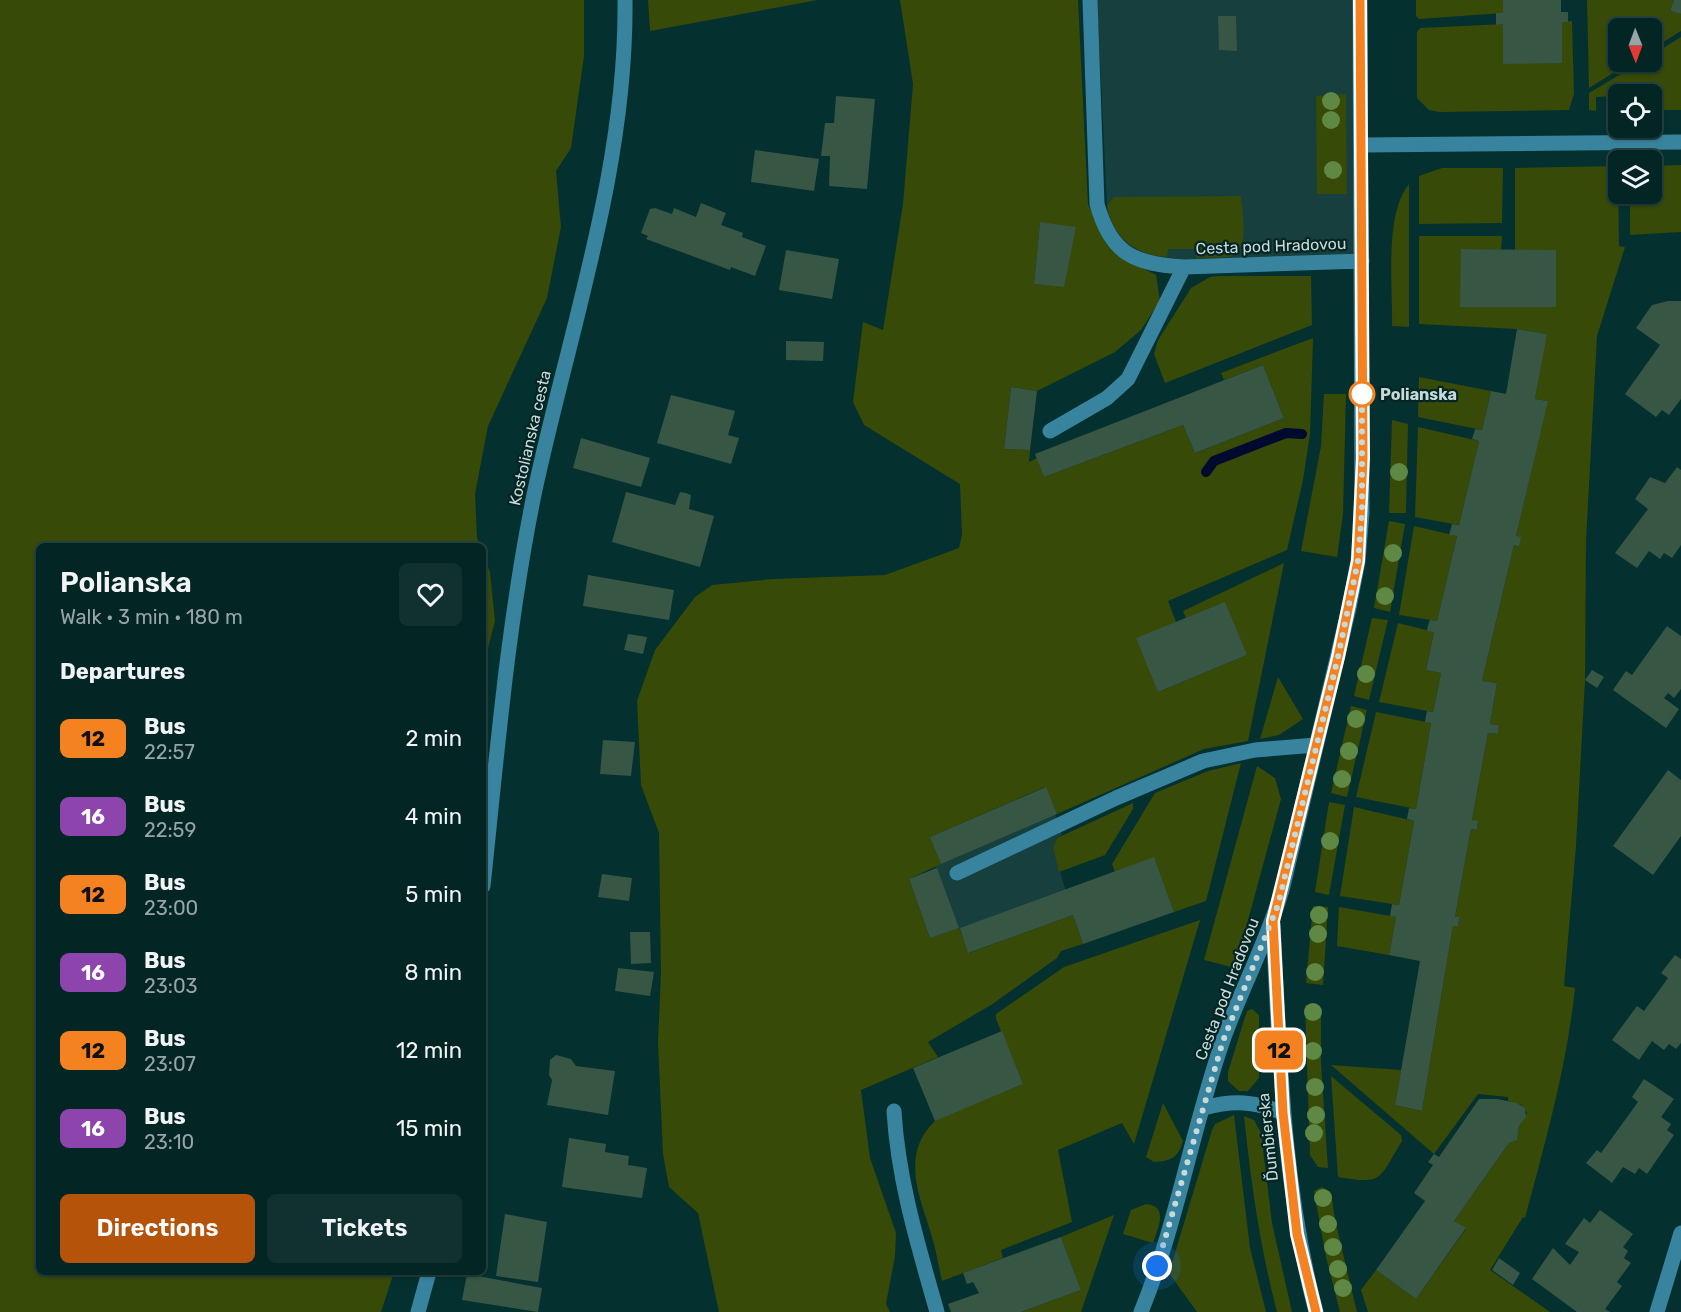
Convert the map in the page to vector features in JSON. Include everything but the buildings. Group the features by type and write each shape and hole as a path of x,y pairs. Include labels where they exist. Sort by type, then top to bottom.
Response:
{"street":[{"name":"Kostolianska cesta","path":"486,860 513,626 527,531 585,287 608,174 621,83 625,41 625,0"},
{"path":"1090,0 1097,193 1101,219 1115,242 1135,259 1151,265 1184,267"},
{"name":"Cesta pod Hradovou","path":"1141,1312 1165,1244 1223,1041 1273,921 1358,561 1362,512 1360,0"},
{"path":"1362,145 1681,141"},
{"name":"Cesta pod Hradovou","path":"1050,431 1107,398 1128,379 1184,267 1362,261"},
{"path":"957,873 1116,798 1203,761 1255,750 1316,745"},
{"name":"Ďumbierska","path":"1273,921 1283,1113 1297,1234 1316,1312"},
{"path":"1204,1108 1238,1101 1263,1104 1283,1113"},
{"path":"894,1111 896,1150 902,1187 937,1312"},
{"path":"1657,1312 1681,1233"},
{"path":"418,1312 428,1275"}],"shaded area":[{"path":"1097,0 1359,0 1362,261 1110,267"},
{"path":"1046,787 1062,835 1057,838 1053,848 1073,915 968,953 930,938 909,879 936,868 930,837"}],"green space":[{"path":"0,0 584,0 584,56 571,148 556,171 561,227 547,298 488,426 475,494 479,543 36,543 36,1275 393,1275 381,1312 0,1312"},
{"path":"648,0 818,0 650,31"},
{"path":"900,0 1078,0 1088,204 1106,243 1119,256 1156,275 1160,301 1141,330 1115,352 1037,391 1011,387 1004,449 1030,450 1029,462 1037,458 1044,477 1183,425 1195,453 1284,418 1263,365 1224,380 1221,373 1313,338 1310,434 1303,480 1287,550 1168,601 1176,622 1158,692 1247,655 1186,618 1183,611 1284,563 1248,741 1204,749 1057,814 1045,787 930,837 941,864 909,879 930,938 959,928 969,953 1073,915 1083,944 1061,951 1057,958 991,1005 928,1042 938,1057 861,1090 870,1158 896,1233 895,1256 886,1304 890,1312 719,1312 698,1213 669,1187 663,1154 658,1042 661,974 659,833 641,785 637,701 655,650 695,597 712,585 773,579 885,575 959,548 962,535 960,484 864,425 853,402 863,322 883,330 903,204 913,84","holes":["1040,223 1064,286 1034,284"]},
{"path":"1416,0 1503,0 1503,13 1419,19 1416,16"},
{"path":"1587,0 1674,0 1670,11 1681,14 1681,31 1662,43 1662,18 1608,18 1608,72 1615,72 1589,88"},
{"path":"1572,21 1574,94 1569,110 1440,112 1429,110 1417,98 1417,32 1420,28"},
{"path":"1681,37 1681,110 1662,110 1662,84 1608,84 1608,96 1596,97 1596,111 1589,110 1589,93 1624,72 1662,72 1662,49"},
{"path":"1346,94 1347,194 1317,194 1316,96"},
{"path":"1681,165 1681,232 1630,235 1630,204 1662,204 1662,166"},
{"path":"1608,166 1608,204 1618,204 1619,246 1625,247 1597,336 1586,541 1585,680 1576,846 1564,986 1575,988 1561,1075 1525,1218 1523,1217 1490,1270 1550,1312 1368,1312 1361,1290 1376,1270 1416,1299 1466,1229 1454,1221 1509,1143 1517,1139 1519,1126 1527,1113 1522,1105 1508,1101 1508,1097 1478,1094 1434,1154 1331,1065 1401,1070 1395,1105 1422,1111 1453,926 1458,926 1460,918 1455,917 1471,829 1477,830 1478,822 1472,820 1488,733 1498,734 1499,725 1490,724 1497,683 1482,681 1514,545 1518,547 1516,536 1547,401 1535,399 1546,334 1517,329 1419,324 1419,236 1502,236 1501,250 1461,249 1461,307 1556,307 1556,250 1515,250 1515,168"},
{"path":"1442,168 1503,168 1502,223 1419,224 1419,176"},
{"path":"1409,184 1409,327 1392,326 1393,232 1401,197"},
{"path":"1241,196 1243,240 1236,254 1229,257 1196,258 1196,249 1168,249 1167,257 1145,253 1120,235 1114,226 1107,205 1114,197"},
{"path":"1311,276 1312,325 1165,383 1154,354 1158,340 1191,288 1210,277"},
{"path":"1419,377 1491,391 1482,430 1418,417"},
{"path":"1324,394 1346,394 1343,514 1337,557 1301,551 1321,446"},
{"path":"1392,420 1408,424 1406,513 1389,513"},
{"path":"1418,427 1479,441 1459,525 1415,517"},
{"path":"1389,521 1405,524 1390,612 1374,608"},
{"path":"1414,526 1457,536 1437,621 1399,615"},
{"path":"486,561 490,572 495,621 486,656"},
{"path":"1372,618 1388,620 1369,700 1354,696"},
{"path":"1398,623 1434,632 1426,670 1441,673 1433,712 1379,702"},
{"path":"1278,677 1303,719 1279,735 1260,739"},
{"path":"1351,706 1367,710 1347,797 1331,793"},
{"path":"1376,712 1431,723 1416,809 1356,797"},
{"path":"1241,763 1206,901 1174,912 1154,858 1115,872 1112,864 1155,793 1208,771"},
{"path":"1257,766 1275,778 1281,799 1235,968 1204,960"},
{"path":"1329,802 1345,805 1329,895 1315,892"},
{"path":"1133,803 1133,809 1105,855 1059,872 1053,848 1057,838"},
{"path":"1354,807 1414,821 1399,905 1340,896"},
{"path":"1313,906 1328,907 1323,985 1306,983"},
{"path":"1339,907 1396,917 1389,955 1337,946"},
{"path":"1200,920 1134,1144 1122,1123 1058,1150 1072,1222 1001,1250 1003,1258 942,1281 916,1182 917,1151 923,1136 940,1118 1023,1084 996,1014 1064,967"},
{"path":"1314,1004 1321,1010 1321,1063 1328,1168 1318,1167 1310,1155 1305,1005"},
{"path":"1252,1009 1259,1015 1259,1078 1248,1091 1239,1091 1228,1081 1228,1072 1247,1011"},
{"path":"1331,1076 1401,1135 1402,1141 1384,1171 1373,1179 1338,1177"},
{"path":"1163,1103 1183,1141 1173,1158 1154,1162 1146,1157"},
{"path":"1234,1115 1250,1248 1266,1312 1197,1312 1169,1273 1212,1130 1215,1124"},
{"path":"1244,1116 1254,1120 1261,1133 1272,1223 1292,1312 1277,1312 1271,1288 1257,1215"},
{"path":"1322,1187 1331,1192 1335,1220 1357,1312 1340,1312 1326,1257 1314,1191"},
{"path":"1146,1204 1158,1209 1160,1213 1153,1243 1123,1234 1131,1210"},
{"path":"1114,1215 1081,1312 1021,1312 1081,1290 1061,1237"}],"waterway":[{"path":"1206,472 1214,461 1286,433 1302,434"}],"bus line":[{"name":"12","path":"1316,1312 1297,1234 1283,1113 1273,921 1338,657 1358,561 1363,458 1360,0"}],"place":[{"name":"Polianska","path":"1362,394"}],"route":[{"path":"1157,1266 1223,1041 1278,905 1338,657 1358,561 1362,512 1362,394"}]}
